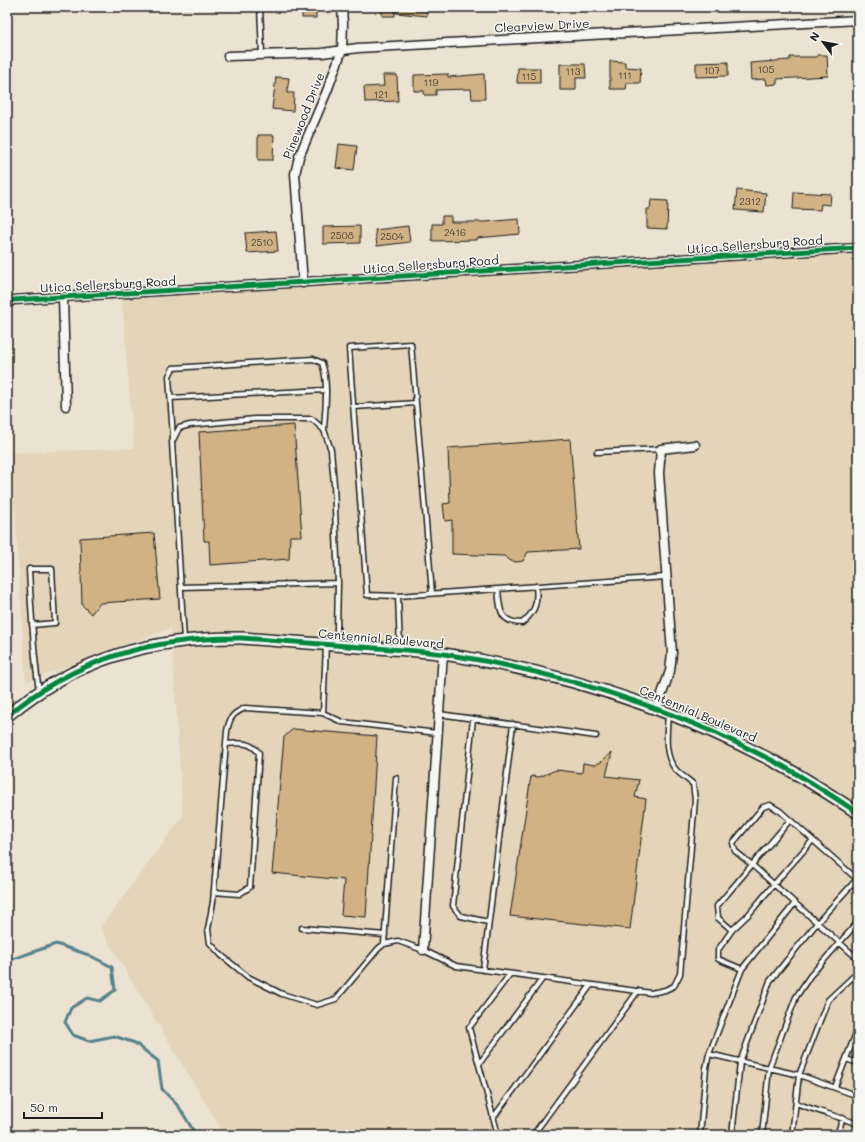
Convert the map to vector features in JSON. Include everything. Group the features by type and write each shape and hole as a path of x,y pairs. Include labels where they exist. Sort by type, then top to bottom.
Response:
{"street":[{"name":"Pinewood Drive","path":"303,283 295,186 296,170 299,157 327,92 342,50 342,7"},
{"name":"Clearview Drive","path":"228,56 262,54 322,54 358,48 858,20"},
{"name":"Utica Sellersburg Road","path":"7,304 13,300 858,248"},
{"path":"63,298 66,406"},
{"path":"657,708 670,671 672,653 659,473 661,449 695,444"},
{"name":"Centennial Boulevard","path":"7,716 39,691 71,673 121,654 148,646 184,640 242,638 443,654 540,672 657,708 776,762 858,814"},
{"path":"424,950 443,654"}],"lane":[{"path":"260,7 262,54"},
{"path":"432,593 411,344 349,348 367,595 398,596 666,577"},
{"path":"184,640 177,508 171,453 173,439 169,376 173,368 313,359 322,363 326,390 324,430 331,450 334,484 338,583 337,629 331,645 323,713"},
{"path":"170,398 326,390"},
{"path":"354,407 416,403"},
{"path":"173,439 179,428 190,425 255,419 312,419 324,430"},
{"path":"597,452 661,449"},
{"path":"32,625 55,624 52,569 29,569 32,625 39,691"},
{"path":"181,587 338,583"},
{"path":"498,589 500,608 503,616 512,623 522,624 535,608 537,596 536,586"},
{"path":"398,596 400,650"},
{"path":"437,732 342,722 323,713 245,708 234,713 229,720 226,744 214,892 208,929 210,943 221,955 248,977 282,994 317,1005 336,999 378,949 384,944 398,941 424,950 456,966 652,993 674,986 680,974 695,800 693,784 675,769 668,754 666,738 668,713"},
{"path":"439,714 596,736"},
{"path":"473,719 453,906 461,916 488,922"},
{"path":"483,970 513,724"},
{"path":"214,892 239,894 250,887 259,753 254,747 243,743 226,744"},
{"path":"384,944 396,778"},
{"path":"732,1135 740,1062 770,981 817,923 857,880 790,820 770,805 763,807 733,842 735,851 752,864 795,903 817,923 839,943 858,959"},
{"path":"732,930 718,918 717,906 790,820"},
{"path":"742,969 718,959 718,950 732,930 749,914 812,840"},
{"path":"700,1135 706,1068 709,1054 742,969 795,903"},
{"path":"762,1135 769,1068 796,997 810,976 858,922"},
{"path":"302,928 385,935"},
{"path":"792,1135 799,1075 828,1000 858,972"},
{"path":"498,1135 470,1028 510,974"},
{"path":"479,1064 543,978"},
{"path":"493,1118 591,985"},
{"path":"533,1135 638,991"},
{"path":"835,1087 858,1028"},
{"path":"709,1054 799,1075 858,1096"},
{"path":"846,1059 858,1064"},
{"path":"796,1103 820,1112 833,1114 858,1124"},
{"path":"837,1135 843,1118"}],"shaded area":[{"path":"858,253 858,1135 225,1135 100,928 183,816 171,628 26,682 11,453 134,448 122,299"}],"building":[{"path":"302,7 316,7 316,18 302,18"},
{"path":"382,7 394,7 395,16 382,16"},
{"path":"396,7 427,7 427,16 396,13"},
{"path":"817,55 827,55 828,76 777,79 777,84 767,85 766,79 751,80 750,63 790,60 790,57 817,57"},
{"path":"610,61 625,62 625,67 641,68 640,83 627,83 626,89 610,89"},
{"path":"728,62 728,76 696,77 696,63"},
{"path":"560,64 585,64 586,78 576,78 576,90 560,90"},
{"path":"518,68 540,68 540,83 517,83"},
{"path":"448,74 448,77 484,74 485,99 472,99 471,89 436,90 436,95 424,95 424,91 414,91 414,75"},
{"path":"383,75 397,75 398,101 365,102 364,87 384,86"},
{"path":"276,77 289,78 287,93 294,93 293,111 272,109"},
{"path":"258,135 274,135 273,160 258,160"},
{"path":"339,144 357,146 354,170 336,168"},
{"path":"737,190 766,193 764,212 735,210"},
{"path":"794,192 831,194 830,205 821,204 820,210 793,209"},
{"path":"651,200 668,201 667,229 647,228 647,209 650,209"},
{"path":"442,216 451,216 451,222 485,222 519,219 520,234 477,238 477,240 432,241 432,224 442,224"},
{"path":"360,226 360,243 323,244 323,227"},
{"path":"408,226 410,242 377,246 375,230"},
{"path":"276,231 278,251 247,253 245,233"},
{"path":"294,425 302,536 290,536 289,559 210,565 209,541 204,541 199,432"},
{"path":"570,439 579,549 528,552 523,561 517,562 511,561 504,556 452,554 452,520 445,521 443,504 450,503 448,448"},
{"path":"154,533 160,599 100,603 91,614 82,605 80,538"},
{"path":"293,729 377,736 366,917 341,915 344,880 272,873 284,737"},
{"path":"612,752 606,776 639,780 635,797 646,799 630,929 510,916 531,776 539,777 556,770 582,773 583,763 595,765 601,762"}],"waterway":[{"path":"7,961 56,944 89,955 112,967 115,990 100,1001 87,998 71,1008 65,1022 73,1035 89,1041 114,1036 135,1043 158,1061 162,1089 179,1107 196,1135"}],"cycle path":[{"path":"7,304 13,300 858,248"},
{"path":"7,716 33,696 60,679 88,666 117,655 147,647 178,642 242,638 444,654 530,671 614,694 655,708 696,724 775,762 807,780 858,813"}]}
